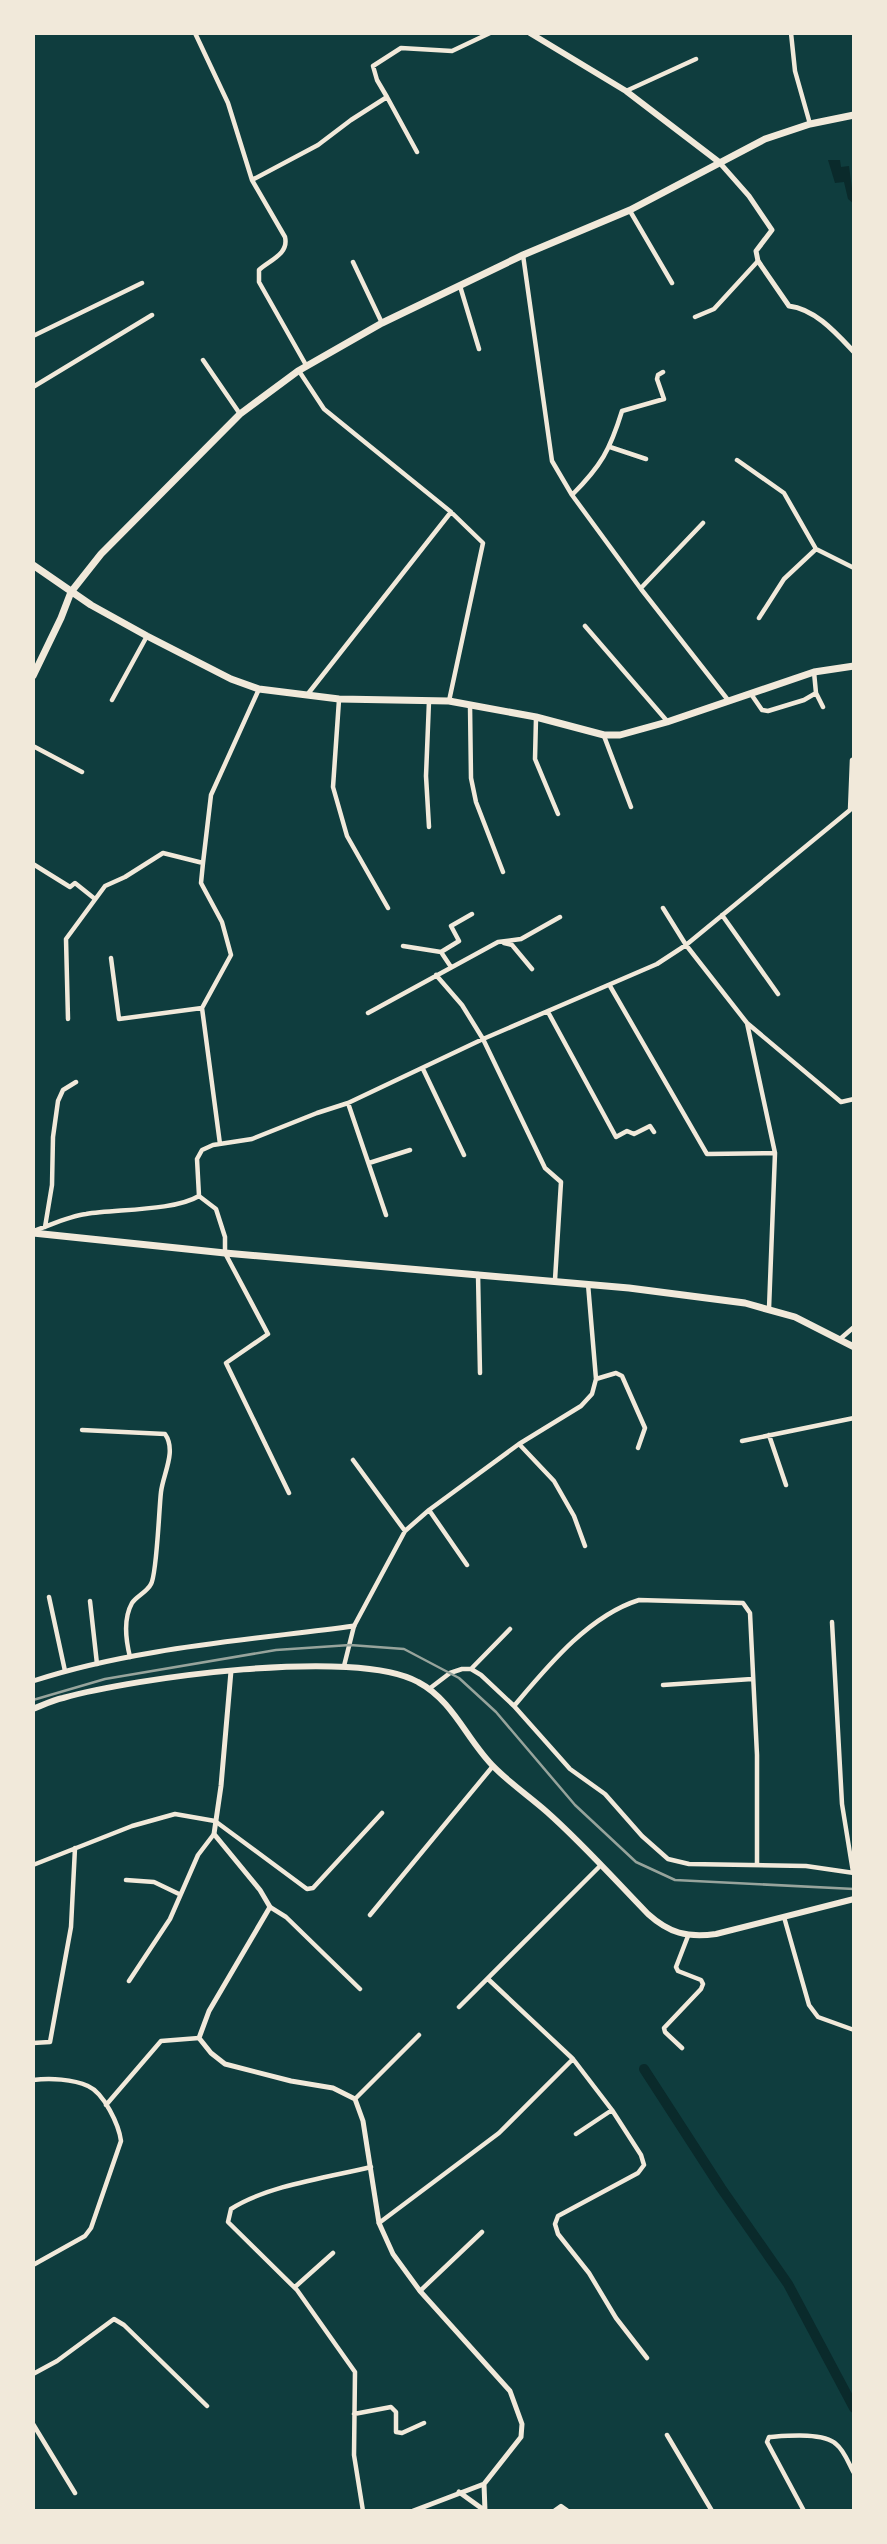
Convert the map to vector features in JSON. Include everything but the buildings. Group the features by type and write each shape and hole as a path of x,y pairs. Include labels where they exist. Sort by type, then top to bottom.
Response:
{"main road":[{"path":"530,33 626,91 719,162"},
{"path":"33,676 71,593 101,554 240,414 306,366 382,323 523,255 630,210 765,139 810,124 854,115"},
{"path":"33,565 71,593 147,636 232,679 259,689 339,699 449,701 536,717 604,735 620,735 814,673 854,666"},
{"path":"33,1232 225,1254 555,1280 745,1303 795,1317 854,1347"},
{"path":"33,1709 61,1698 109,1687 231,1671 344,1666 385,1671 416,1680 429,1689 456,1715 493,1766 549,1814 661,1926 677,1934 716,1934 854,1899"}],"street":[{"path":"195,33 228,103 252,180 285,237 286,244 280,254 260,270 259,282 306,366"},
{"path":"417,152 377,80 373,66 401,48 452,51 490,33"},
{"path":"791,33 795,71 810,124"},
{"path":"626,91 696,59"},
{"path":"252,180 318,145 387,97"},
{"path":"719,162 772,230 756,251 758,261 789,306 804,308 838,335 854,352"},
{"path":"630,210 672,283"},
{"path":"523,255 552,461 572,495 641,589 729,700"},
{"path":"695,317 714,309 758,261"},
{"path":"353,262 382,323"},
{"path":"33,336 142,283"},
{"path":"460,285 479,349"},
{"path":"33,387 152,315"},
{"path":"203,360 240,414"},
{"path":"299,371 324,409 451,512 483,543 449,701"},
{"path":"572,495 596,471 611,447 622,411 664,399 657,379 658,374 663,372"},
{"path":"611,447 646,459"},
{"path":"737,460 784,493 816,548 854,568"},
{"path":"306,696 451,512"},
{"path":"641,589 703,523"},
{"path":"759,618 784,579 816,548"},
{"path":"585,626 667,722"},
{"path":"113,700 147,636"},
{"path":"814,673 816,693 824,707"},
{"path":"220,1144 202,1008 231,955 222,922 201,884 211,795 259,689"},
{"path":"751,694 762,710 768,711 804,700 816,693"},
{"path":"339,699 333,787 347,836 388,908"},
{"path":"429,701 425,776 429,827"},
{"path":"470,705 471,778 476,802 503,872"},
{"path":"536,717 535,759 558,814"},
{"path":"604,735 631,807"},
{"path":"33,746 82,772"},
{"path":"289,1493 226,1363 268,1334 225,1254 225,1237 216,1209 199,1196 197,1159 202,1150 252,1139 348,1103 483,1039 657,964 686,944 852,811 854,759"},
{"path":"68,1019 66,939 105,886 163,853 203,863"},
{"path":"33,864 70,887 75,883 95,899"},
{"path":"663,908 686,944 747,1023 841,1102 854,1099"},
{"path":"441,953 459,941 451,926 472,914"},
{"path":"722,915 778,994"},
{"path":"368,1013 499,942 522,939 560,917"},
{"path":"499,942 512,945 532,970"},
{"path":"403,946 441,953 452,967"},
{"path":"111,958 119,1019 202,1008"},
{"path":"436,975 462,1005 483,1039 545,1168 561,1182 555,1280"},
{"path":"610,986 707,1154 775,1153"},
{"path":"548,1012 616,1137 627,1131 634,1134 650,1126 654,1132"},
{"path":"747,1023 775,1153 769,1309"},
{"path":"423,1069 464,1155"},
{"path":"46,1227 58,1101 63,1090 76,1082"},
{"path":"348,1103 386,1215"},
{"path":"369,1163 410,1150"},
{"path":"33,1232 83,1214 176,1204 199,1196"},
{"path":"478,1274 480,1373"},
{"path":"344,1666 354,1626 405,1531 429,1510 519,1444 581,1406 592,1394 596,1379 588,1284"},
{"path":"840,1339 854,1327"},
{"path":"596,1379 616,1373 622,1376 645,1428 638,1448"},
{"path":"742,1441 854,1418"},
{"path":"82,1430 165,1434 169,1441 170,1451 161,1489 152,1583 132,1604 127,1621 126,1640 130,1657"},
{"path":"769,1435 786,1485"},
{"path":"519,1444 554,1481 574,1516 585,1546"},
{"path":"353,1460 405,1531"},
{"path":"429,1510 467,1565"},
{"path":"50,1597 65,1671"},
{"path":"514,1706 557,1656 624,1605 639,1600 743,1603 750,1613 757,1755 757,1866"},
{"path":"90,1601 97,1664"},
{"path":"471,1669 514,1706 570,1769 605,1794 642,1836 668,1858 689,1864 806,1866 854,1873 842,1804 832,1622"},
{"path":"33,1681 130,1657 354,1626"},
{"path":"429,1689 450,1673 471,1669 510,1629"},
{"path":"129,1981 170,1919 198,1855 214,1834 231,1671"},
{"path":"663,1685 752,1679"},
{"path":"370,1915 493,1766"},
{"path":"33,1865 132,1826 175,1814 215,1821 307,1889 313,1888 382,1813"},
{"path":"214,1834 260,1890 270,1908 286,1917 360,1989"},
{"path":"33,2043 50,2042 71,1927 75,1848"},
{"path":"459,2007 601,1865"},
{"path":"127,1880 154,1882 179,1894"},
{"path":"199,2038 209,2011 270,1908"},
{"path":"784,1916 809,2005 818,2017 854,2030"},
{"path":"682,2048 664,2028 701,1989 701,1980 676,1968 688,1936"},
{"path":"488,1979 573,2059 612,2110 641,2155 644,2165 638,2173 558,2216 555,2224 558,2234 589,2273 616,2318 646,2358"},
{"path":"355,2099 419,2035"},
{"path":"199,2038 211,2053 225,2064 291,2081 333,2088 355,2099 363,2122 379,2223 393,2254 420,2291 510,2391 522,2424 521,2437 484,2484 413,2511"},
{"path":"106,2105 161,2041 199,2038"},
{"path":"379,2223 499,2133 573,2059"},
{"path":"33,2080 68,2081 90,2087 106,2105 120,2128 121,2141 91,2228 85,2236 33,2265"},
{"path":"576,2134 612,2110"},
{"path":"363,2511 354,2455 355,2372 295,2287 228,2221 230,2209 240,2203 287,2187 371,2167"},
{"path":"420,2291 482,2232"},
{"path":"295,2287 333,2253"},
{"path":"33,2374 57,2361 114,2319 124,2325 207,2406"},
{"path":"354,2414 391,2407 396,2412 396,2432 402,2433 424,2423"},
{"path":"33,2424 75,2493"},
{"path":"667,2435 712,2511"},
{"path":"804,2511 767,2442 769,2437 799,2435 832,2441 838,2445 854,2473"},
{"path":"484,2484 485,2510"},
{"path":"459,2492 485,2510"},
{"path":"555,2511 561,2506 568,2511"}],"water":[{"path":"828,160 840,160 841,167 849,166 854,204 848,199 844,182 835,183"}],"waterway":[{"path":"644,2069 721,2188 788,2284 854,2408"}],"railway":[{"path":"33,1700 105,1679 276,1650 350,1645 404,1649 459,1678 496,1712 575,1805 636,1862 675,1880 854,1889"}]}
